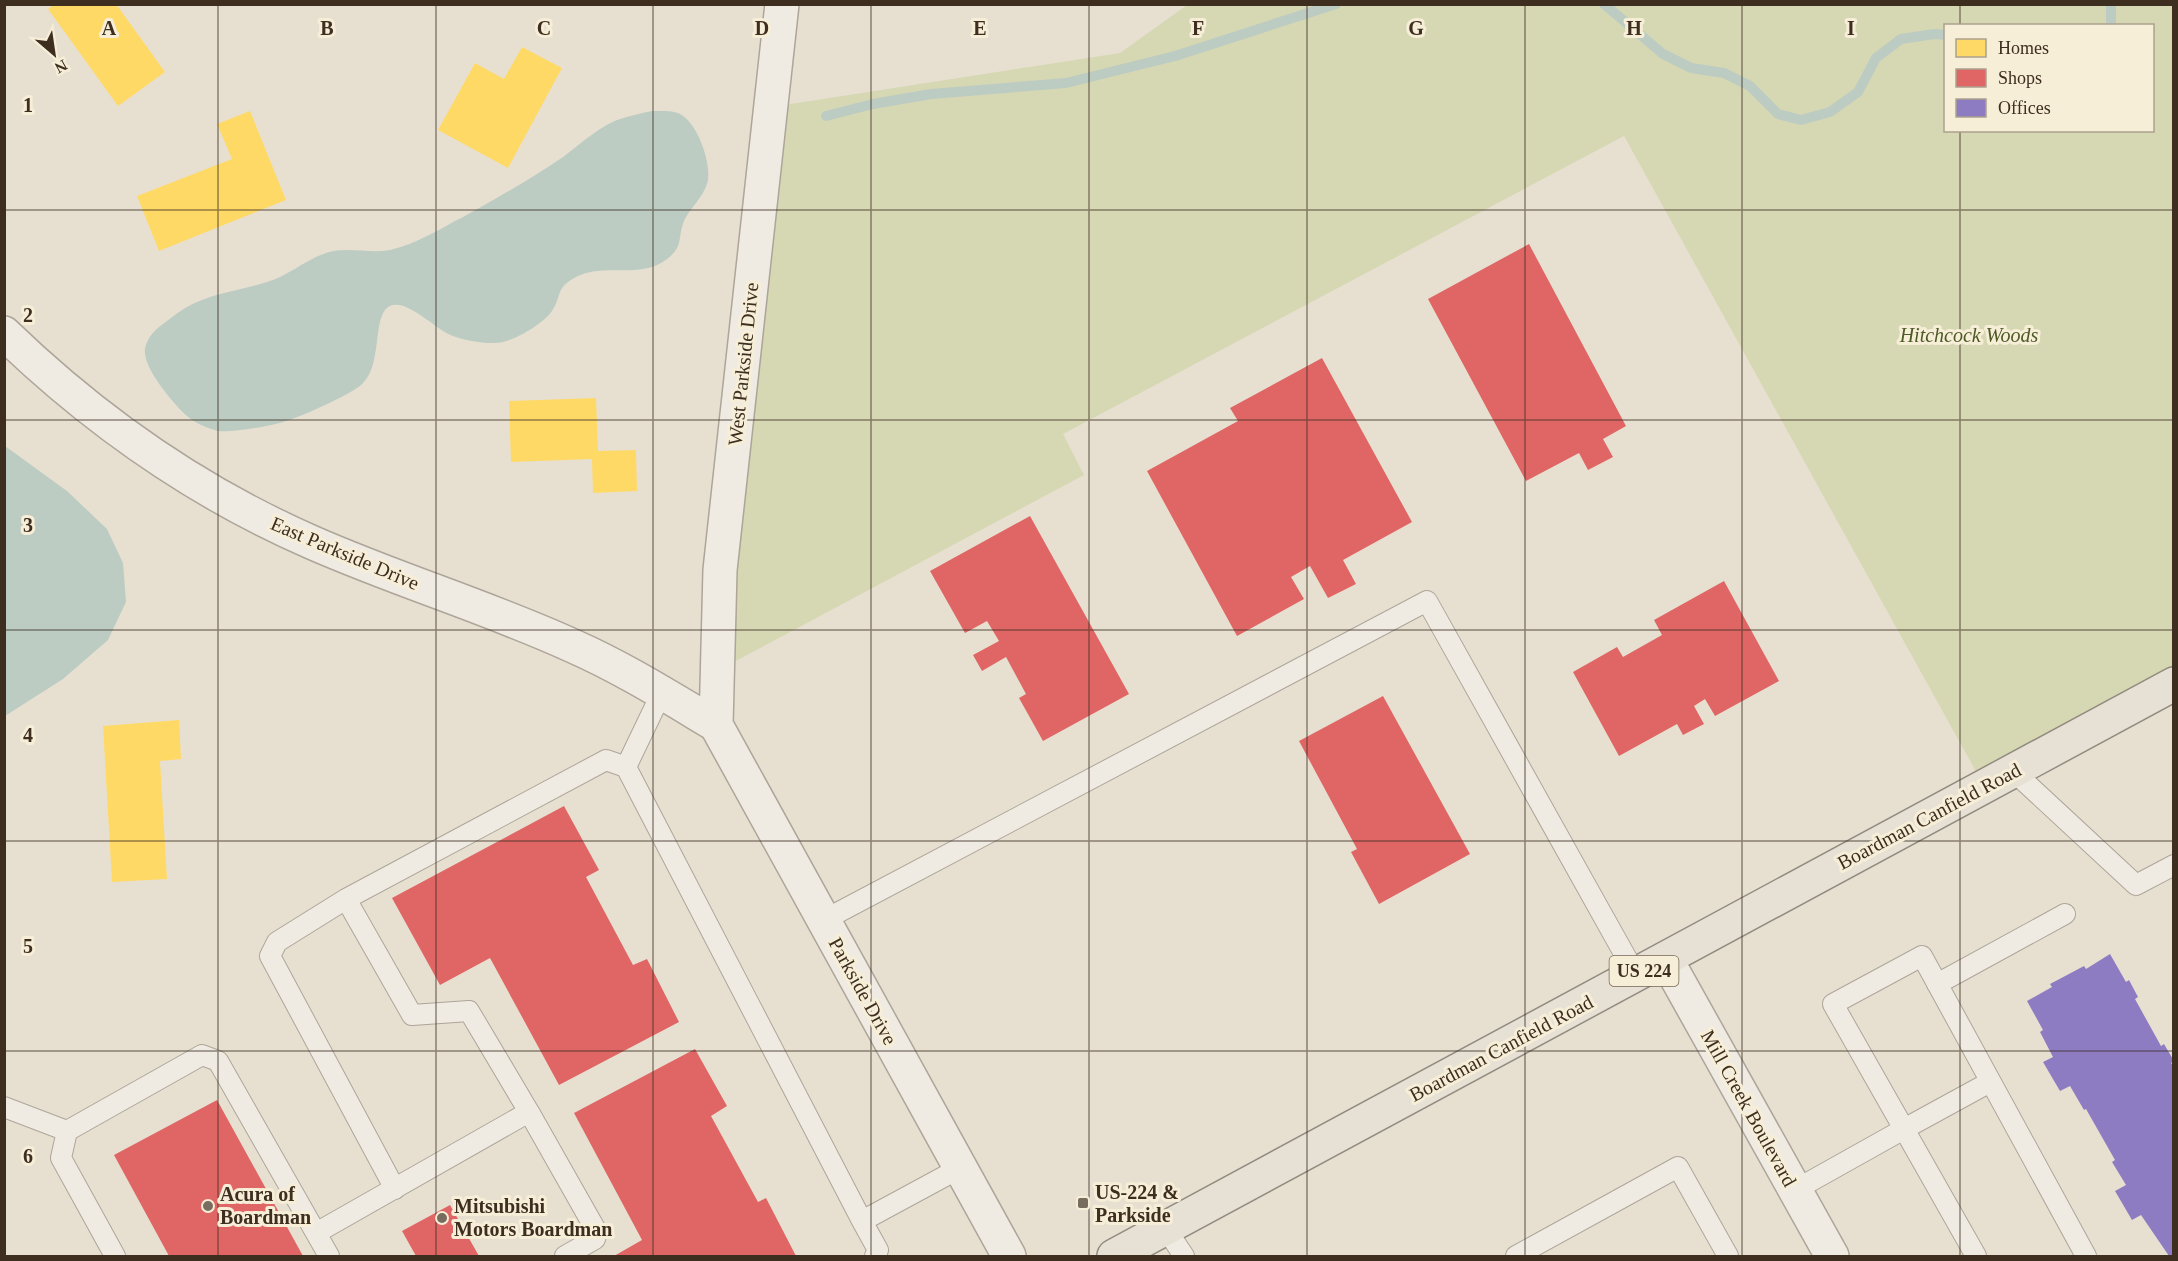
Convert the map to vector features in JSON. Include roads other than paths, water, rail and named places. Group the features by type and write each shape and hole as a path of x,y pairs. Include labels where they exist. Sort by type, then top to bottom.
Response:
{"main road":[{"name":"Boardman Canfield Road","path":"1114,1257 2174,684"}],"street":[{"name":"West Parkside Drive","path":"716,725 720,570 782,4"},
{"name":"East Parkside Drive","path":"4,333 101,417 172,467 243,509 311,542 572,645 632,674 716,725"},
{"name":"Parkside Drive","path":"716,725 1009,1257"},
{"name":"Mill Creek Boulevard","path":"1666,959 1832,1257"}],"lane":[{"path":"824,920 1427,601 1636,975"},
{"path":"626,767 662,693"},
{"path":"395,1189 270,956 277,942 346,899 606,760 626,767 878,1250 875,1257"},
{"path":"2013,771 2136,885 2174,865"},
{"path":"346,899 412,1015 469,1011 597,1232 595,1239 565,1257"},
{"path":"1937,984 2065,914"},
{"path":"1976,1257 1833,1004 1922,956 2085,1257"},
{"path":"115,1257 61,1158 67,1131 202,1055 218,1060 329,1257"},
{"path":"1795,1190 1990,1082"},
{"path":"4,1107 67,1131"},
{"path":"316,1233 529,1112"},
{"path":"1516,1257 1678,1167 1728,1257"},
{"path":"862,1221 960,1168"},
{"path":"1166,1229 1184,1257"}],"waterway":[{"path":"826,116 873,104 931,94 1066,83 1175,56 1336,4"},
{"path":"1604,4 1663,54 1691,68 1724,73 1750,86 1778,114 1801,120 1830,112 1858,92 1876,58 1901,39 1944,35"},
{"path":"2111,4 2111,24"}],"place":[{"name":"US-224 & Parkside","path":"1083,1203"},
{"name":"Acura of Boardman","path":"208,1206"},
{"name":"Mitsubishi Motors Boardman","path":"442,1218"}],"park label":[{"name":"Hitchcock Woods","path":"1969,335"}]}
